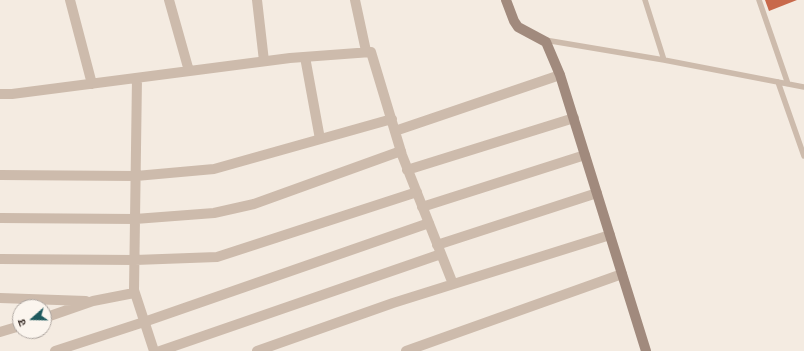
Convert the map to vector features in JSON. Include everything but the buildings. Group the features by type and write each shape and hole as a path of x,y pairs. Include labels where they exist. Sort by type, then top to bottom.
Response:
{"street":[{"path":"70,0 92,84"},
{"path":"169,0 188,71"},
{"path":"257,0 264,61"},
{"path":"355,0 366,51"},
{"path":"506,0 514,21 518,27 541,39 549,48 560,75 646,351"},
{"path":"0,94 12,94 264,61 366,51 372,54 401,151 453,284"},
{"path":"304,57 320,139"},
{"path":"395,131 560,75"},
{"path":"137,78 134,293 154,351"},
{"path":"408,170 574,118"},
{"path":"0,175 136,176 222,167 392,119"},
{"path":"0,218 135,219 214,213 254,204 401,151"},
{"path":"422,207 585,155"},
{"path":"0,259 135,260 217,257 416,192"},
{"path":"160,351 597,193"},
{"path":"55,351 429,224"},
{"path":"257,351 393,303 610,235"},
{"path":"406,351 622,274"},
{"path":"52,315 93,301 134,293"},
{"path":"0,298 93,301"},
{"path":"0,332 12,328"}],"lane":[{"path":"645,0 664,60"},
{"path":"759,0 788,84"},
{"path":"541,39 664,60 804,87"},
{"path":"778,82 804,156"}]}
